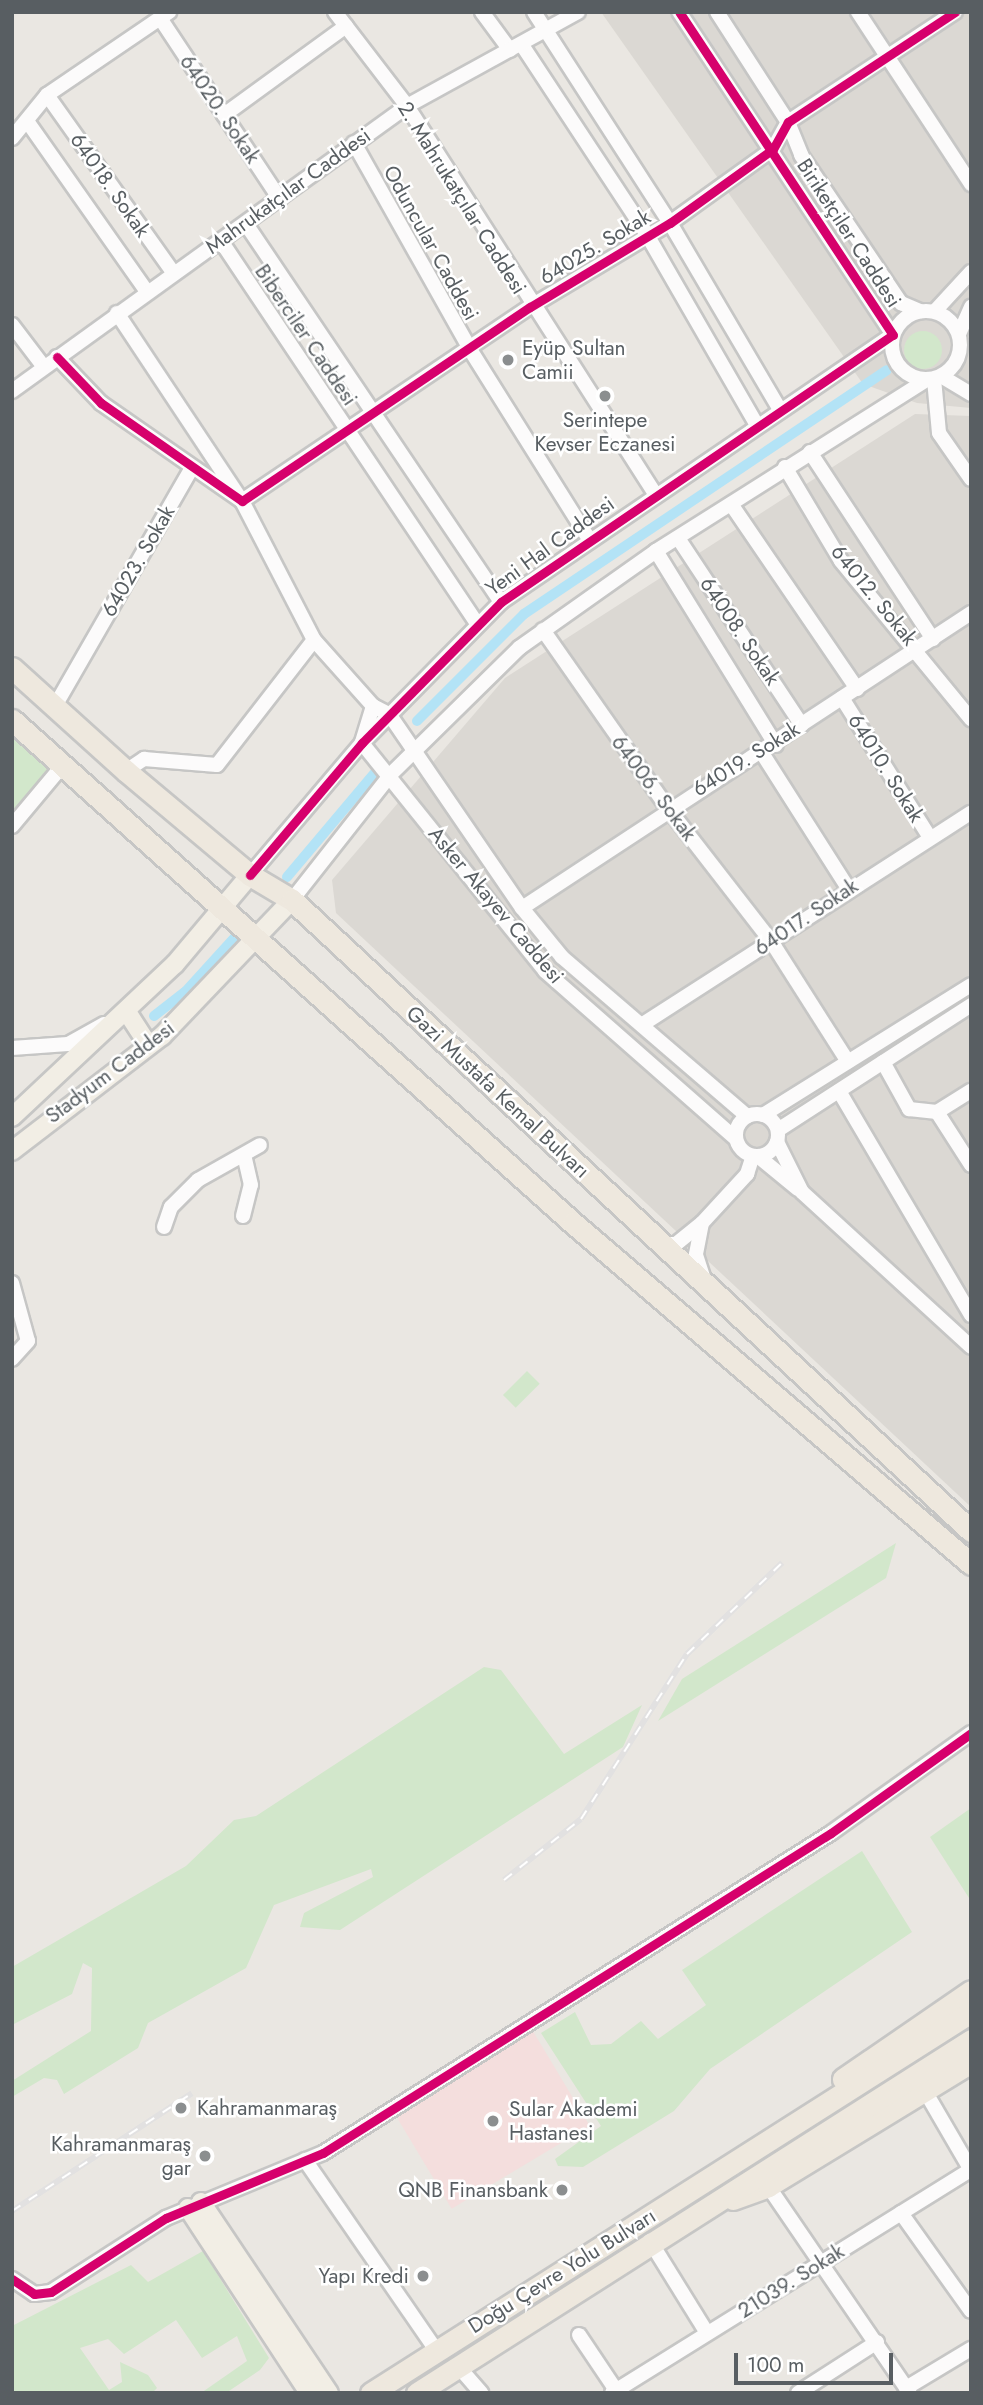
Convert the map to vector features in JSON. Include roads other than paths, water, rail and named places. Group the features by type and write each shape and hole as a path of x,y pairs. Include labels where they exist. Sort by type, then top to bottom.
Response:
{"highway":[{"name":"Gazi Mustafa Kemal Bulvarı","path":"12,668 126,772 250,875 292,900 971,1531"},
{"path":"12,720 573,1223 963,1558"},
{"name":"Doğu Çevre Yolu Bulvarı","path":"754,2152 867,2060 971,1991"},
{"name":"Doğu Çevre Yolu Bulvarı","path":"371,2393 971,2012"},
{"name":"Doğu Çevre Yolu Bulvarı","path":"417,2393 650,2241 971,2040"},
{"name":"Doğu Çevre Yolu Bulvarı","path":"695,2213 768,2186 971,2062"}],"main road":[{"name":"Stadyum Caddesi","path":"12,1117 127,1012 250,875"},
{"name":"Stadyum Caddesi","path":"12,1151 147,1043 162,1036 258,940 292,900"},
{"path":"127,1012 147,1043"},
{"path":"194,2205 309,2393"},
{"path":"194,2205 329,2393"}],"street":[{"name":"2. Mahrukatçılar Caddesi","path":"335,12 407,106 530,307 654,492"},
{"path":"482,12 516,47 646,233 757,425"},
{"path":"534,12 670,223 779,408"},
{"name":"Mahrukatçılar Caddesi","path":"12,391 407,106 578,12"},
{"name":"Biriketçiler Caddesi","path":"679,12 773,149 894,335"},
{"name":"Biriketçiler Caddesi","path":"717,12 788,122 801,155 901,303 919,311"},
{"path":"858,12 971,184"},
{"name":"64025. Sokak","path":"242,501 351,432 471,351 530,307 646,233 670,223 773,149 788,122 955,12"},
{"path":"12,138 47,95 164,15"},
{"name":"64020. Sokak","path":"164,15 280,199"},
{"path":"225,115 346,26"},
{"name":"64018. Sokak","path":"47,95 174,274"},
{"path":"27,121 147,292"},
{"name":"Oduncular Caddesi","path":"354,143 471,351 589,539"},
{"name":"Biberciler Caddesi","path":"246,224 501,602"},
{"name":"Biberciler Caddesi","path":"221,241 477,624"},
{"path":"935,312 955,285 971,271"},
{"path":"292,900 391,774 543,630 656,551 785,467 954,365 963,344 971,307"},
{"path":"963,344 935,312 919,311 894,335 899,366 971,394"},
{"path":"117,313 242,501 314,640 373,706 389,714"},
{"path":"12,325 44,367"},
{"name":"Yeni Hal Caddesi","path":"250,875 362,743 501,602 654,492 894,335"},
{"path":"57,357 101,403 242,501"},
{"path":"934,378 939,433 971,479"},
{"path":"810,452 933,639"},
{"name":"64012. Sokak","path":"785,467 841,561 917,648 971,719"},
{"name":"64023. Sokak","path":"55,706 191,468"},
{"path":"732,504 857,689"},
{"name":"64008. Sokak","path":"678,538 802,725"},
{"path":"656,551 776,745"},
{"name":"64019. Sokak","path":"522,908 667,807 776,745 971,613"},
{"name":"64006. Sokak","path":"543,630 667,807 771,941 848,1062"},
{"path":"126,772 144,759 217,765 314,640"},
{"name":"64010. Sokak","path":"842,698 930,838"},
{"path":"362,743 373,706"},
{"name":"Asker Akayev Caddesi","path":"389,714 522,908 562,957 747,1116"},
{"name":"Asker Akayev Caddesi","path":"362,743 391,774 545,971 736,1139 802,1192"},
{"path":"762,753 849,888"},
{"path":"12,826 63,765"},
{"name":"64017. Sokak","path":"643,1024 849,888 971,813"},
{"path":"736,1139 747,1116 763,1115 971,985"},
{"path":"662,1244 676,1244 702,1223 747,1174 756,1156 778,1136 839,1091 971,1005"},
{"path":"12,1048 68,1044 127,1012"},
{"path":"883,1062 909,1109 937,1112 971,1091"},
{"path":"839,1091 971,1315"},
{"path":"937,1112 971,1165"},
{"path":"763,1115 778,1136 802,1192 971,1347"},
{"path":"164,1227 172,1207 198,1180 225,1160 245,1159 260,1145"},
{"path":"243,1216 251,1185 245,1159"},
{"path":"702,1223 696,1255 705,1284"},
{"path":"12,1283 28,1341 12,1359"},
{"path":"12,2279 34,2294 51,2292 194,2205 305,2160 808,1848 971,1733"},
{"path":"925,2091 971,2170"},
{"path":"305,2160 436,2350"},
{"name":"21039. Sokak","path":"614,2391 971,2170"},
{"path":"768,2186 818,2264 877,2342 908,2390 971,2349"},
{"path":"901,2213 971,2311"},
{"path":"650,2241 707,2333"},
{"path":"579,2335 614,2391"},
{"path":"798,2393 877,2342"},
{"path":"457,2365 481,2393"}],"waterway":[{"path":"417,721 524,614 887,370"},
{"path":"287,877 377,770"},
{"path":"154,1016 185,992 236,936"}],"railway":[{"path":"504,1880 581,1819 687,1654 782,1563"},
{"path":"12,2211 192,2093"}],"place":[{"name":"Eyüp Sultan Camii","path":"508,360"},
{"name":"Serintepe Kevser Eczanesi","path":"605,396"},
{"name":"Kahramanmaraş","path":"181,2108"},
{"name":"Sular Akademi Hastanesi","path":"493,2121"},
{"name":"Kahramanmaraş gar","path":"205,2156"},
{"name":"QNB Finansbank","path":"562,2190"},
{"name":"Yapı Kredi","path":"423,2276"}]}
